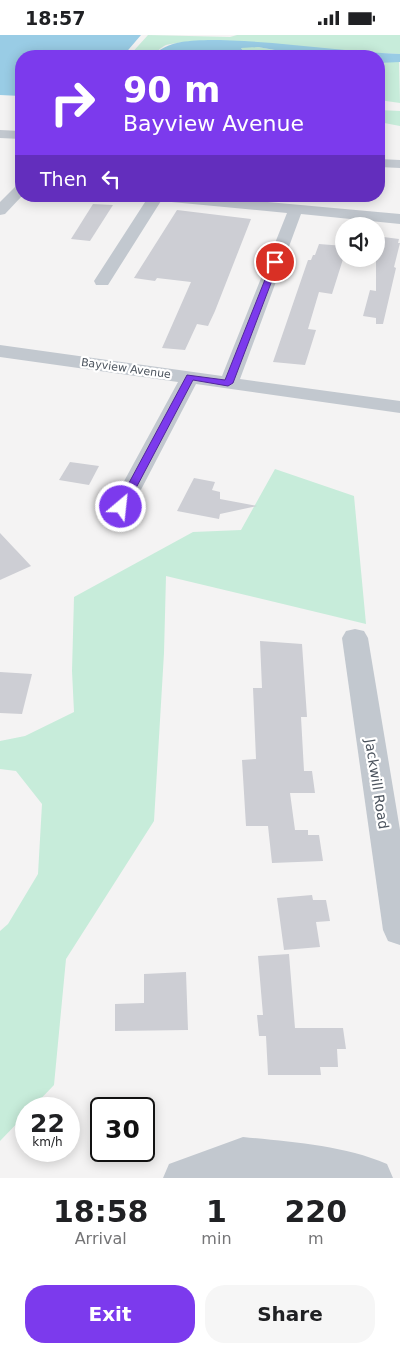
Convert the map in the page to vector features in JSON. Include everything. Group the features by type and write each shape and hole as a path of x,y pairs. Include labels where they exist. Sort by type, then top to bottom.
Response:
{"street":[{"path":"0,134 15,135"},
{"path":"385,163 400,164"},
{"path":"0,211 15,195"},
{"path":"102,281 153,202"},
{"path":"214,202 400,219"},
{"path":"228,383 296,209"},
{"name":"Bayview Avenue","path":"4,356 190,377 400,407"},
{"path":"121,507 190,377"},
{"name":"Jackwill Road","path":"355,639 400,930"},
{"path":"183,1178 243,1157 314,1164 373,1178"}],"green space":[{"path":"148,35 230,37 237,35 400,35 400,54 385,53 385,50 330,50 225,41 183,42 166,45 158,50 134,50"},
{"path":"258,47 275,50 242,50 241,48"},
{"path":"399,61 400,103 385,101 385,62"},
{"path":"385,110 400,111 400,126 385,123"},
{"path":"275,469 354,496 366,624 166,576 164,653 154,821 66,959 54,1085 42,1097 15,1097 15,1125 0,1141 0,931 8,924 38,874 42,804 16,771 0,769 0,741 25,736 74,712 72,671 74,597 193,532 241,530"}],"water":[{"path":"0,35 141,35 128,50 15,50 15,96 0,95"},
{"path":"232,40 341,50 275,50 258,47 241,48 242,50 160,50 178,43"},
{"path":"385,53 400,54 400,62 385,63"}],"building":[{"path":"93,204 113,205 90,241 71,239"},
{"path":"177,210 251,219 208,326 197,324 185,350 162,348 191,282 157,278 155,281 134,278"},
{"path":"385,237 399,239 398,243 400,243 394,267 396,268 383,324 376,324 376,318 363,316 370,290 376,291 376,267 385,267"},
{"path":"319,244 335,245 335,267 341,267 332,294 319,292 308,329 316,330 305,365 273,362 308,260 311,260 313,255 315,255"},
{"path":"70,462 99,466 89,485 59,480"},
{"path":"194,478 215,482 212,490 220,492 220,499 257,506 220,514 219,519 177,511"},
{"path":"0,533 31,566 0,580"},
{"path":"260,641 302,644 307,717 301,717 304,771 312,771 315,793 290,793 295,830 308,830 308,835 319,835 323,861 272,863 268,826 246,826 242,760 256,759 253,688 262,688"},
{"path":"0,672 32,674 22,714 0,713"},
{"path":"312,895 313,900 326,900 330,921 316,922 320,947 284,950 277,898"},
{"path":"289,954 295,1028 343,1028 346,1049 337,1049 338,1067 320,1067 321,1075 268,1075 266,1036 259,1036 257,1015 263,1015 258,956"},
{"path":"186,972 188,1030 115,1031 115,1004 144,1003 144,974"}],"route":[{"path":"121,507 190,377 228,383 275,262"}]}
